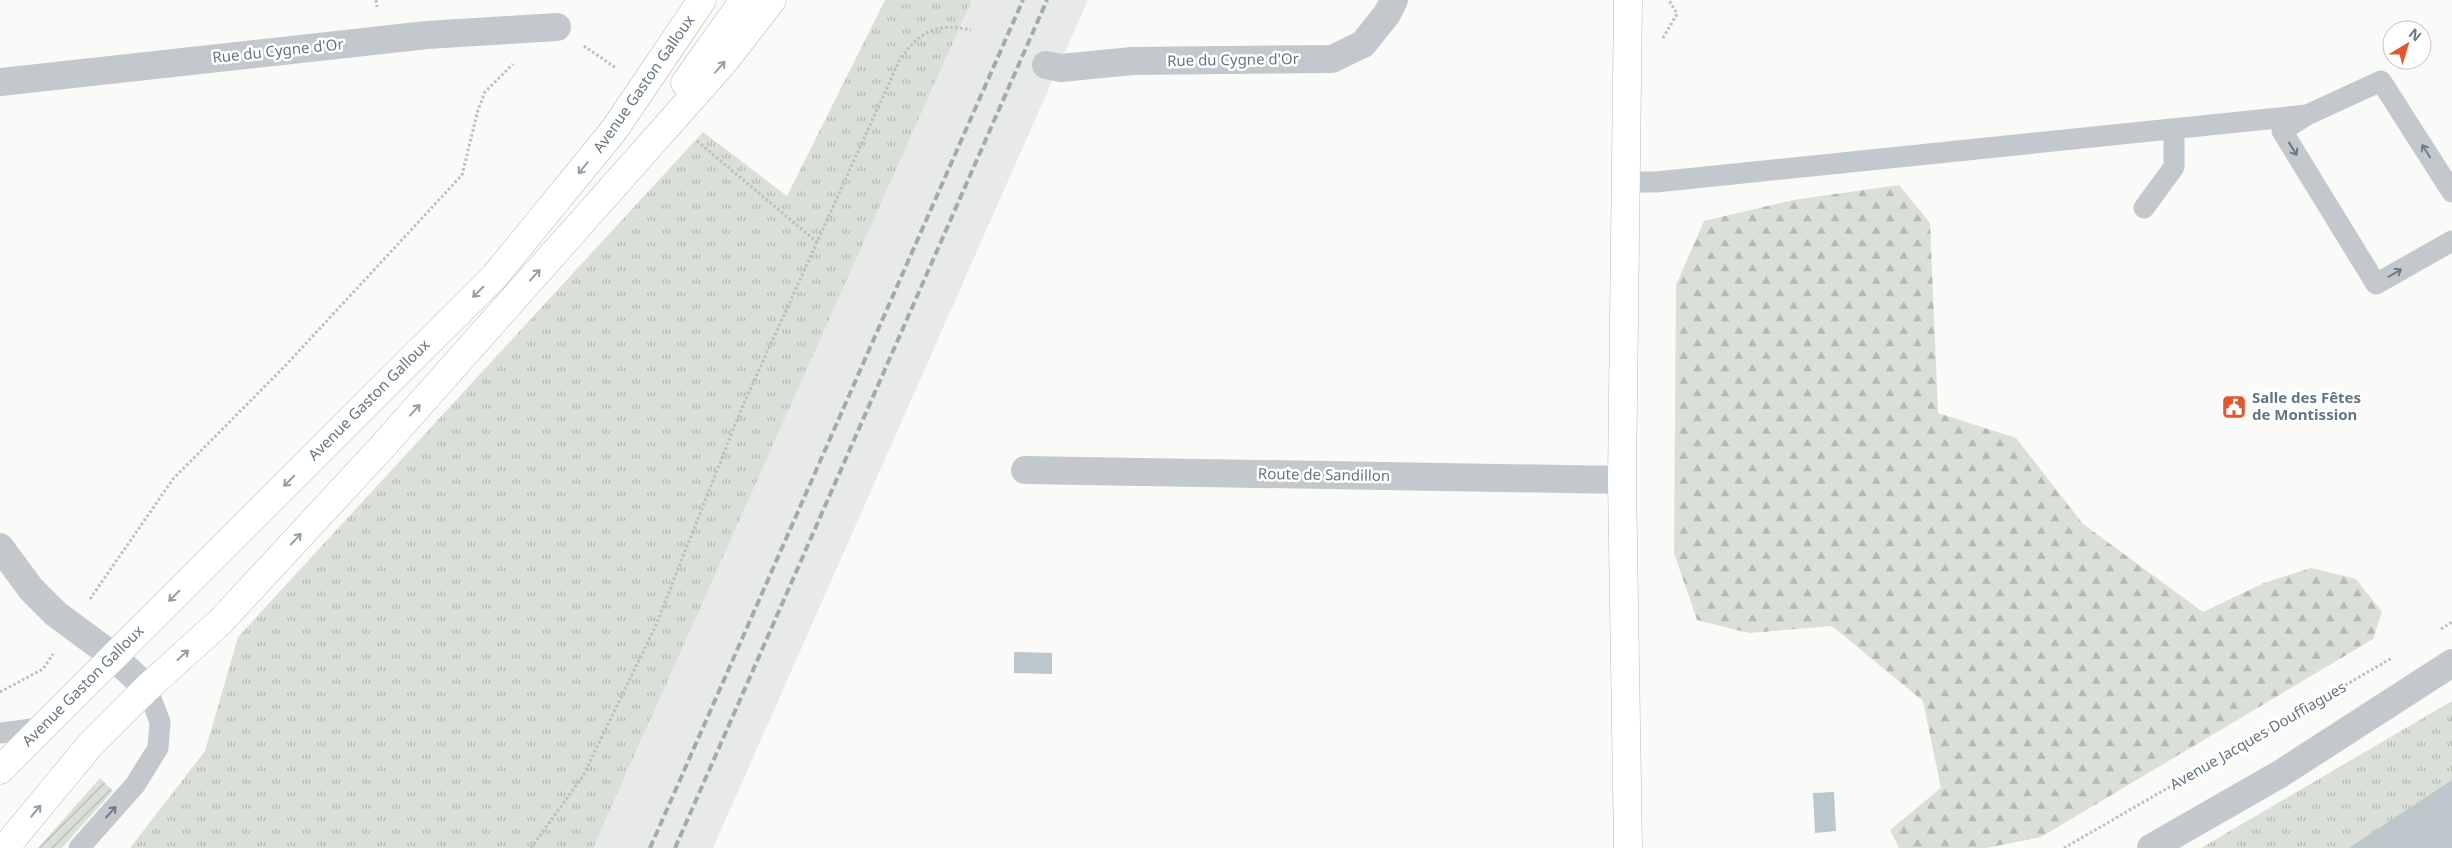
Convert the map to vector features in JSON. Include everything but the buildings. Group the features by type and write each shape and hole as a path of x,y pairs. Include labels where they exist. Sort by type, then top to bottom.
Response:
{"main road":[{"name":"Avenue Gaston Galloux","path":"0,770 494,277 614,130 702,0"},
{"path":"595,209 744,0"},
{"path":"5,848 90,745 147,688 221,621 383,446 723,63 772,0"},
{"path":"1628,0 1622,480 1628,848"}],"street":[{"name":"Rue du Cygne d'Or","path":"1046,65 1061,68 1132,61 1332,59 1363,44 1387,14 1394,0"},
{"name":"Rue du Cygne d'Or","path":"0,82 427,35 557,27"},
{"name":"Route de Sandillon","path":"1025,470 1622,480"},
{"path":"0,548 31,590 56,614 113,656 147,688"},
{"path":"2151,848 2280,774 2452,663"}],"lane":[{"path":"2452,192 2380,81 2307,115 2282,131 2376,284 2452,241"},
{"path":"1626,182 1656,182 2307,115"},
{"path":"2144,208 2174,167 2174,129"},
{"path":"79,848 135,785 158,748 160,722 147,688"},
{"path":"0,733 40,728"}],"path":[{"path":"531,848 583,776 652,634 740,412 900,60 909,47 926,33 941,27 956,26 971,30"},
{"path":"557,27 619,70"},
{"path":"100,582 173,479 285,366 462,175 478,110 485,92 515,62"},
{"path":"695,140 817,242"},
{"path":"2437,632 2452,622"},
{"name":"Avenue Jacques Douffiagues","path":"2064,848 2396,656"},
{"path":"0,692 43,669"}],"shaded area":[{"path":"972,0 1088,0 713,848 593,848"},
{"path":"1014,652 1052,653 1052,674 1014,673"},
{"path":"2452,780 2452,848 2349,848"},
{"path":"1834,792 1836,831 1815,833 1813,793"}],"green space":[{"path":"885,0 972,0 593,848 130,848 205,751 238,637 703,132 787,196"},
{"path":"1899,185 1930,223 1938,413 2016,438 2083,524 2203,612 2264,583 2311,568 2356,579 2382,612 2373,639 2041,837 1986,848 1899,848 1890,830 1941,788 1923,701 1832,626 1749,633 1697,620 1674,553 1676,285 1704,221 1793,200"},
{"path":"2452,701 2452,848 2201,848"},
{"path":"100,778 113,791 62,848 38,848"}],"railway":[{"path":"650,848 1023,0"},
{"path":"675,848 1047,0"}],"place":[{"name":"Salle des Fêtes de Montission","path":"2234,407"}]}
